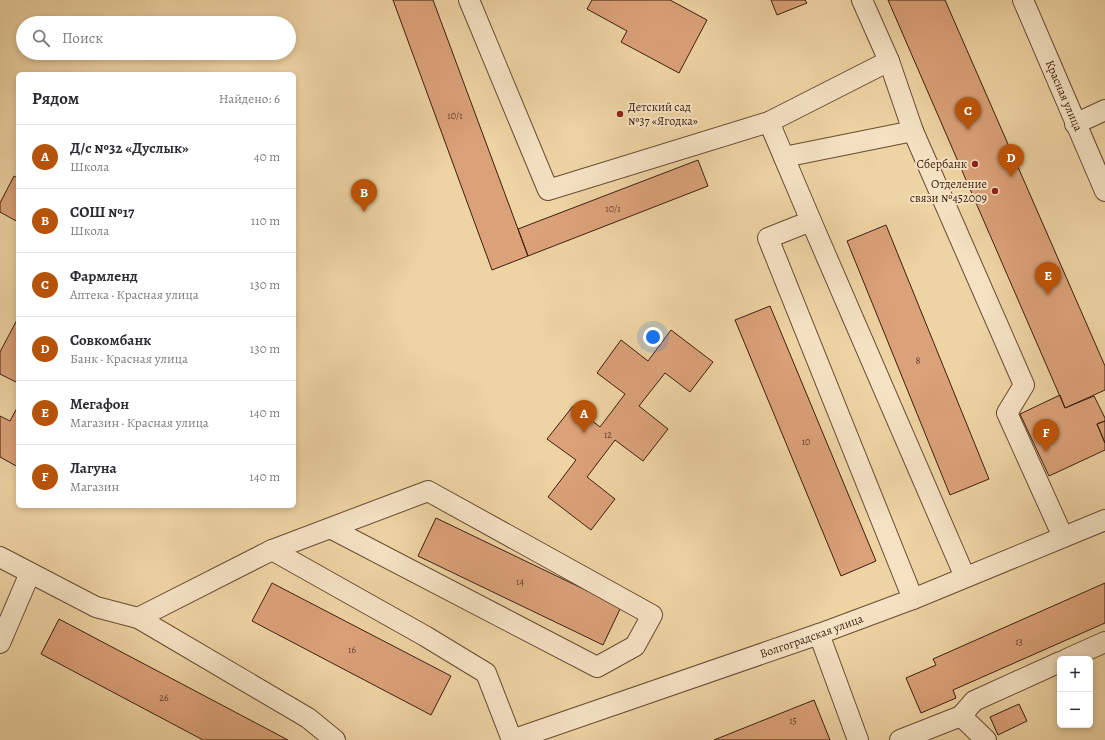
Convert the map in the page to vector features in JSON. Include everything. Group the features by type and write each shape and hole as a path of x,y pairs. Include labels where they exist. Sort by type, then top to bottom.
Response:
{"street":[{"path":"470,0 548,190 769,122 889,61"},
{"path":"862,0 889,61 913,131 1024,385 1007,413 1063,537"},
{"name":"Красная улица","path":"1023,0 1105,191"},
{"path":"1075,124 1105,110"},
{"path":"769,122 965,577"},
{"path":"784,157 913,131"},
{"path":"811,222 768,238 913,598"},
{"path":"138,618 272,550 330,528 428,491 652,615 635,646 597,667 330,528"},
{"name":"Волгоградская улица","path":"517,739 819,634 913,598 1105,520"},
{"path":"272,550 425,636 486,673 517,739"},
{"path":"0,557 96,607 138,618 308,718 335,740"},
{"path":"0,643 30,573"},
{"path":"819,634 858,740"},
{"path":"1074,656 1105,642"},
{"path":"900,740 961,716 974,701 1057,663"},
{"path":"961,716 986,740"}],"building":[{"path":"393,0 433,0 528,256 492,270"},
{"path":"592,0 670,0 707,20 679,73 621,42 627,31 587,9"},
{"path":"771,0 805,0 807,3 777,15"},
{"path":"888,0 945,0 1105,366 1105,390 1065,408"},
{"path":"698,160 708,186 528,256 518,229"},
{"path":"14,176 16,177 16,221 0,212 0,203"},
{"path":"886,225 989,479 950,495 847,241"},
{"path":"770,306 876,561 841,576 735,320"},
{"path":"16,322 16,382 0,374 0,352"},
{"path":"671,330 713,362 690,392 665,373 639,406 668,429 643,461 615,440 587,477 615,499 591,530 548,497 576,460 547,439 573,406 600,427 625,394 597,373 621,340 648,361"},
{"path":"1060,395 1065,408 1094,396 1105,418 1105,421 1097,424 1105,443 1105,450 1049,476 1020,414"},
{"path":"16,410 16,466 0,457 0,416 10,421"},
{"path":"1105,421 1105,443 1097,424"},
{"path":"436,518 621,607 603,645 418,556"},
{"path":"272,583 451,676 431,715 252,621"},
{"path":"1105,583 1105,623 953,690 956,698 921,713 906,678 936,665 933,659"},
{"path":"59,619 288,740 203,740 41,654"},
{"path":"814,700 830,740 714,740"},
{"path":"1019,704 1027,721 998,735 990,717"}],"place":[{"name":"Детский сад №37 «Ягодка»","path":"620,114"},
{"name":"Фармленд","path":"968,130"},
{"name":"Сбербанк","path":"975,164"},
{"name":"Совкомбанк","path":"1011,177"},
{"name":"Отделение связи №452009","path":"995,191"},
{"name":"СОШ №17","path":"364,212"},
{"name":"Мегафон","path":"1048,295"},
{"name":"Д/с №32 «Дуслык»","path":"584,433"},
{"name":"Лагуна","path":"1046,452"}]}
